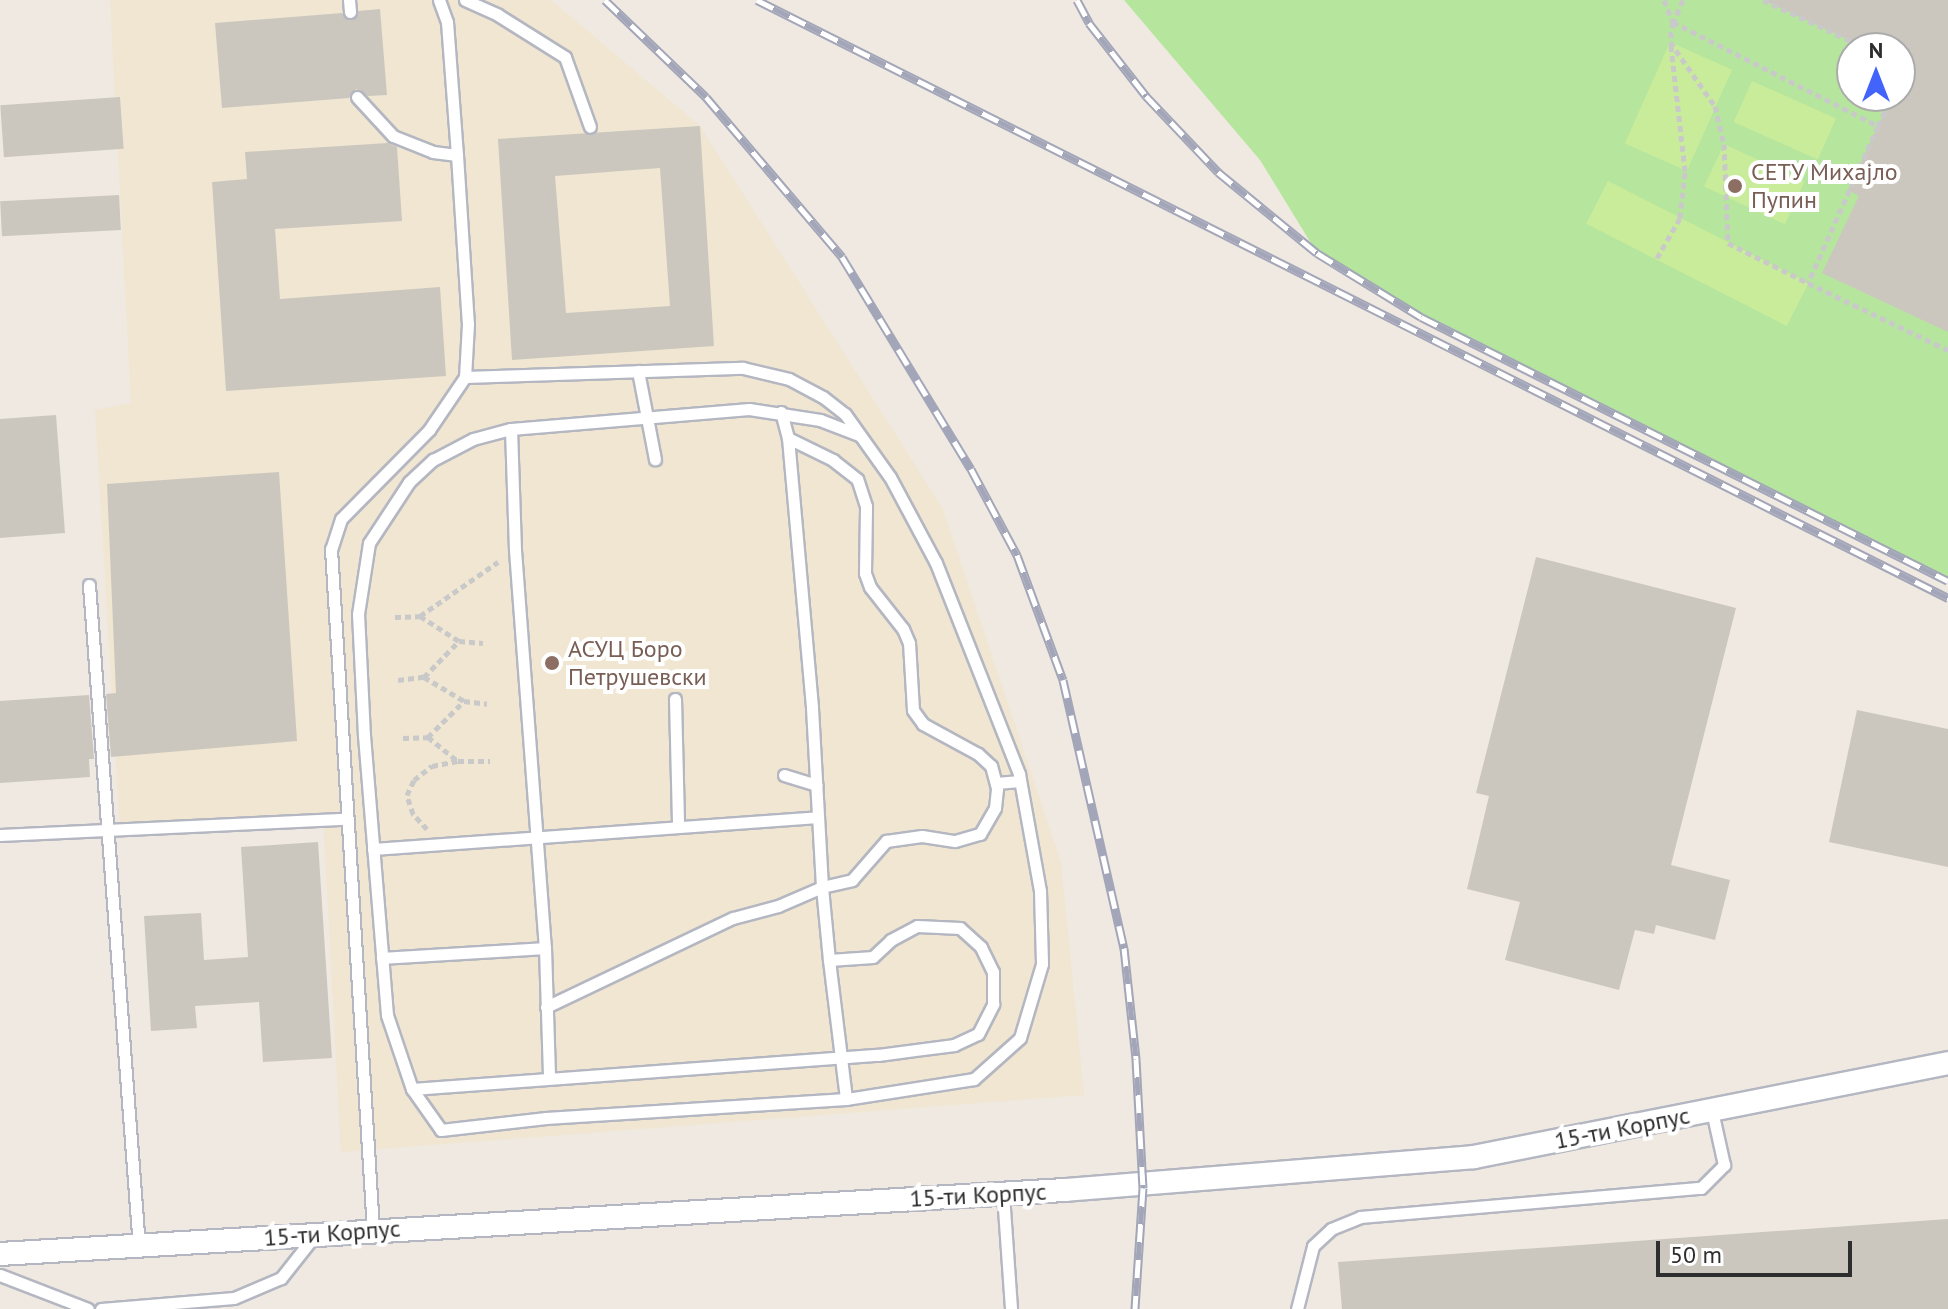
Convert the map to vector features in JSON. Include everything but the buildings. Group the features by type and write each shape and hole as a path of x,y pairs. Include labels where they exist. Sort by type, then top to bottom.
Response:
{"street":[{"name":"15-ти Корпус","path":"0,1254 1003,1194 1474,1157 1948,1063"}],"lane":[{"path":"373,1230 345,819 331,549 334,532 360,495 429,430 465,377 468,324 457,155 447,22 439,0"},
{"path":"465,0 498,15 565,57 590,127"},
{"path":"357,97 393,136 433,152 457,155"},
{"path":"465,377 743,368 789,379 845,414 890,477 936,563 1020,781 1040,891 1042,964 1020,1038 974,1079 846,1099 546,1118 441,1130 412,1089 387,1015 358,614 369,543 409,482 433,460 473,439 511,429 736,409 781,412 820,420 859,435"},
{"path":"638,371 655,459"},
{"path":"781,412 788,438 822,887 846,1099"},
{"path":"511,429 515,550 545,948 549,1078"},
{"path":"546,1007 733,918 778,906 822,887 852,880 886,841 922,836 955,841 980,834 995,808 996,783 991,766 978,754 923,724 913,710 909,643 903,629 870,587 865,573 866,506 857,479 833,460 788,438"},
{"path":"89,585 139,1248"},
{"path":"675,699 678,826"},
{"path":"784,775 816,785"},
{"path":"996,783 1020,781"},
{"path":"373,849 818,817"},
{"path":"0,835 345,819"},
{"path":"412,1089 841,1057 954,1045 978,1034 993,1004 993,972 981,947 960,928 917,926 891,940 873,957 829,960"},
{"path":"382,958 545,948"},
{"path":"1297,1309 1313,1246 1331,1229 1360,1217 1701,1188 1724,1165 1712,1111"},
{"path":"1003,1194 1011,1309"},
{"path":"101,1309 234,1298 281,1278 316,1234"},
{"path":"0,1275 88,1309"}],"path":[{"path":"1664,0 1673,22 1878,126"},
{"path":"1657,258 1680,218 1685,171 1670,42 1673,22 1683,0"},
{"path":"1763,0 1836,34"},
{"path":"1670,42 1715,106 1724,144 1728,243 1948,350"},
{"path":"1808,283 1885,112"},
{"path":"395,617 420,616 515,550"},
{"path":"420,616 459,641 483,643"},
{"path":"424,677 459,641"},
{"path":"398,680 424,677 464,701 487,704"},
{"path":"428,737 464,701"},
{"path":"403,738 428,737 458,761"},
{"path":"453,843 426,828 413,814 407,795 414,780 432,766 458,761 490,761"}],"shaded area":[{"name":"АСУЦ Боро Петрушевски","path":"110,0 551,0 700,126 943,509 1061,862 1084,1095 341,1152 323,816 120,828 95,410 131,403"}],"green space":[{"path":"1124,0 1948,0 1948,581 1421,317 1317,253 1260,160"},
{"path":"1670,42 1732,70 1687,171 1625,143"},
{"path":"1752,81 1836,118 1818,160 1734,122"},
{"path":"1724,144 1805,182 1785,224 1704,187"},
{"path":"1608,181 1808,283 1787,326 1586,224"}],"railway":[{"path":"605,0 706,97 842,257 971,469 1017,555 1063,680 1124,948 1136,1059 1143,1188 1135,1309"},
{"path":"757,0 1948,598"},
{"path":"1077,0 1089,23 1146,96 1218,172 1317,253 1421,317 1948,581"}],"place":[{"name":"СЕТУ Михајло Пупин","path":"1735,186"},
{"name":"АСУЦ Боро Петрушевски","path":"552,663"}]}
